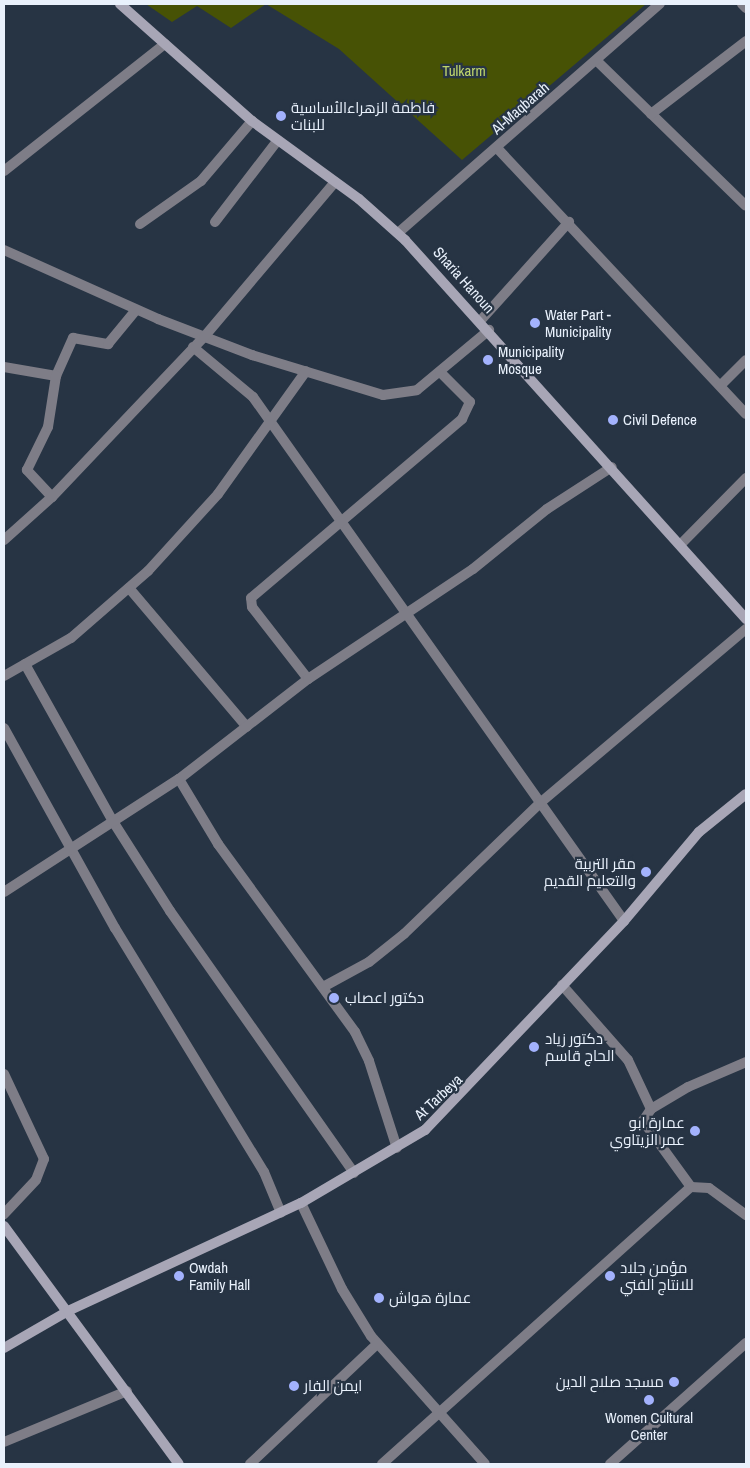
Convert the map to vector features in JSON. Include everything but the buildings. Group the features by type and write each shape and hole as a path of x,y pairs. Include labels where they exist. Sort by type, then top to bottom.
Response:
{"street":[{"name":"Sharia Hanoun","path":"120,4 252,121 335,182 398,233 481,320 746,619"},
{"name":"Al-Maqbarah","path":"398,233 598,62 660,4"},
{"path":"742,4 746,8"},
{"path":"651,114 746,41"},
{"path":"4,171 166,44"},
{"path":"598,62 746,206"},
{"path":"140,224 201,181 252,121"},
{"path":"215,222 278,140"},
{"path":"497,148 569,222 746,414"},
{"path":"4,540 52,497 204,337 335,182"},
{"path":"481,320 569,222"},
{"path":"4,250 136,310 204,337 306,371 393,396 417,390 489,330"},
{"path":"52,497 27,470 48,427 56,376 73,338 108,344 136,310"},
{"path":"193,348 246,390 624,921"},
{"path":"720,385 746,360"},
{"path":"4,367 56,376"},
{"path":"4,676 71,638 129,588 218,494 306,371"},
{"path":"308,679 249,602 343,524 468,412 467,399 440,372"},
{"path":"4,892 70,846 114,823 179,779 308,679 473,569 547,509 612,466"},
{"path":"681,544 746,478"},
{"path":"129,588 247,727"},
{"path":"323,987 369,962 404,934 540,803 746,628"},
{"path":"25,664 114,823 354,1174"},
{"path":"4,728 70,846 264,1172 281,1213"},
{"path":"179,779 218,844 323,987 363,1046 397,1148"},
{"name":"At Tarbeya","path":"4,1348 68,1312 301,1203 354,1174 426,1130 471,1087 562,985 624,921 699,832 746,794"},
{"path":"562,985 628,1060 651,1109"},
{"path":"691,1187 643,1121 651,1109 688,1087 746,1062"},
{"path":"4,1074 44,1159 36,1180 4,1214"},
{"path":"382,1464 439,1416 691,1187 708,1188 746,1215"},
{"path":"301,1203 342,1289 377,1344 439,1416 485,1464"},
{"path":"4,1226 127,1391 178,1464"},
{"path":"610,1464 746,1343"},
{"path":"250,1464 377,1344"},
{"path":"4,1442 127,1391"}],"green space":[{"path":"146,4 266,4 231,28 197,6 172,22"},
{"name":"Tulkarm","path":"266,4 646,4 462,160 339,49"}],"place":[{"name":"فاطمة الزهراءالأساسية للبنات","path":"281,116"},
{"name":"Water Part - Municipality","path":"535,323"},
{"name":"Municipality Mosque","path":"488,360"},
{"name":"Civil Defence","path":"613,420"},
{"name":"مقر التربية والتعليم القديم","path":"646,872"},
{"name":"دكتور اعصاب","path":"334,998"},
{"name":"دكتور زياد الحاج قاسم","path":"534,1047"},
{"name":"عمارة ابو عمر الزيتاوي","path":"695,1131"},
{"name":"Owdah Family Hall","path":"179,1276"},
{"name":"مؤمن جلاد للانتاج الفني","path":"610,1276"},
{"name":"عمارة هواش","path":"379,1298"},
{"name":"مسجد صلاح الدين","path":"674,1382"},
{"name":"ايمن الفار","path":"294,1386"},
{"name":"Women Cultural Center","path":"649,1400"}]}
